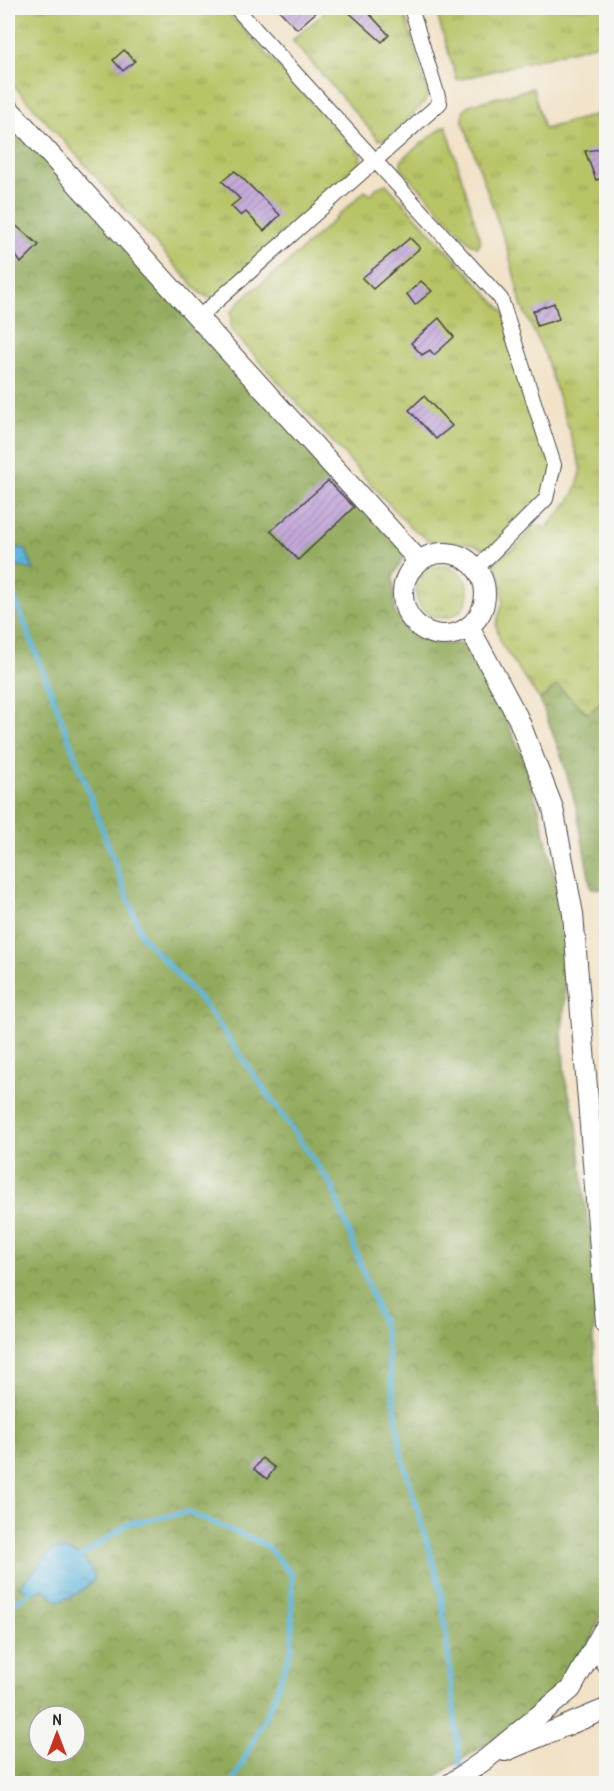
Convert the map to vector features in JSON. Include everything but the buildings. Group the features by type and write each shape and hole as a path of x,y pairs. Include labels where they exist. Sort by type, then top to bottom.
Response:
{"street":[{"path":"236,8 501,298 554,465 546,499 477,568"},
{"path":"198,318 440,104 411,8"},
{"path":"8,108 418,560"},
{"path":"443,552 461,556 477,568 483,580 484,599 478,617 469,627 457,633 438,634 420,628 410,619 404,608 402,595 409,570 418,560 430,554 443,552"},
{"path":"469,627 518,718 553,808 573,914 606,1324"},
{"path":"605,1626 606,1663"},
{"path":"450,1784 486,1759 571,1689 605,1626"},
{"path":"486,1759 606,1709"}],"green space":[{"path":"8,8 224,8 361,156 360,164 349,173 354,181 222,298 208,298 200,293 8,79"},
{"path":"330,8 403,8 428,94 424,103 387,139 379,140 292,40"},
{"path":"435,8 606,8 606,42 457,80"},
{"path":"533,88 544,129 606,112 606,697 589,714 557,686 540,700 501,644 496,625 503,602 501,580 494,561 520,544 533,524 546,528 573,494 581,468 545,355 522,307 508,251 463,121 463,111 469,105"},
{"path":"8,108 408,549 393,577 395,614 410,632 426,641 465,643 482,665 521,754 539,809 562,909 568,966 562,1035 565,1079 577,1123 585,1205 593,1247 596,1310 593,1339 597,1398 606,1434 606,1600 583,1666 506,1731 426,1783 8,1783"},
{"path":"446,125 481,242 477,247 470,243 401,168 401,162 405,156"},
{"path":"386,184 506,314 554,465 546,499 492,553 473,544 428,540 409,526 231,330 231,312 243,298 283,267 365,191 371,195 376,188"},
{"path":"442,566 456,570 464,578 468,592 464,606 456,614 442,618 428,614 420,606 416,592 420,578 428,570"},
{"path":"557,685 588,714 606,697 606,889 591,888 576,806 562,758 540,700"}],"water":[{"path":"8,544 26,550 34,570 16,566 8,569"},
{"path":"54,1548 79,1556 88,1565 95,1578 69,1598 58,1601 44,1589 32,1594 20,1586"}],"waterway":[{"path":"8,581 142,936 205,1005 332,1186 385,1331 401,1453 441,1590 461,1772"},
{"path":"76,1560 128,1524 187,1512 266,1545 292,1575 292,1647 271,1705 232,1784"},
{"path":"8,1607 33,1590"}]}
